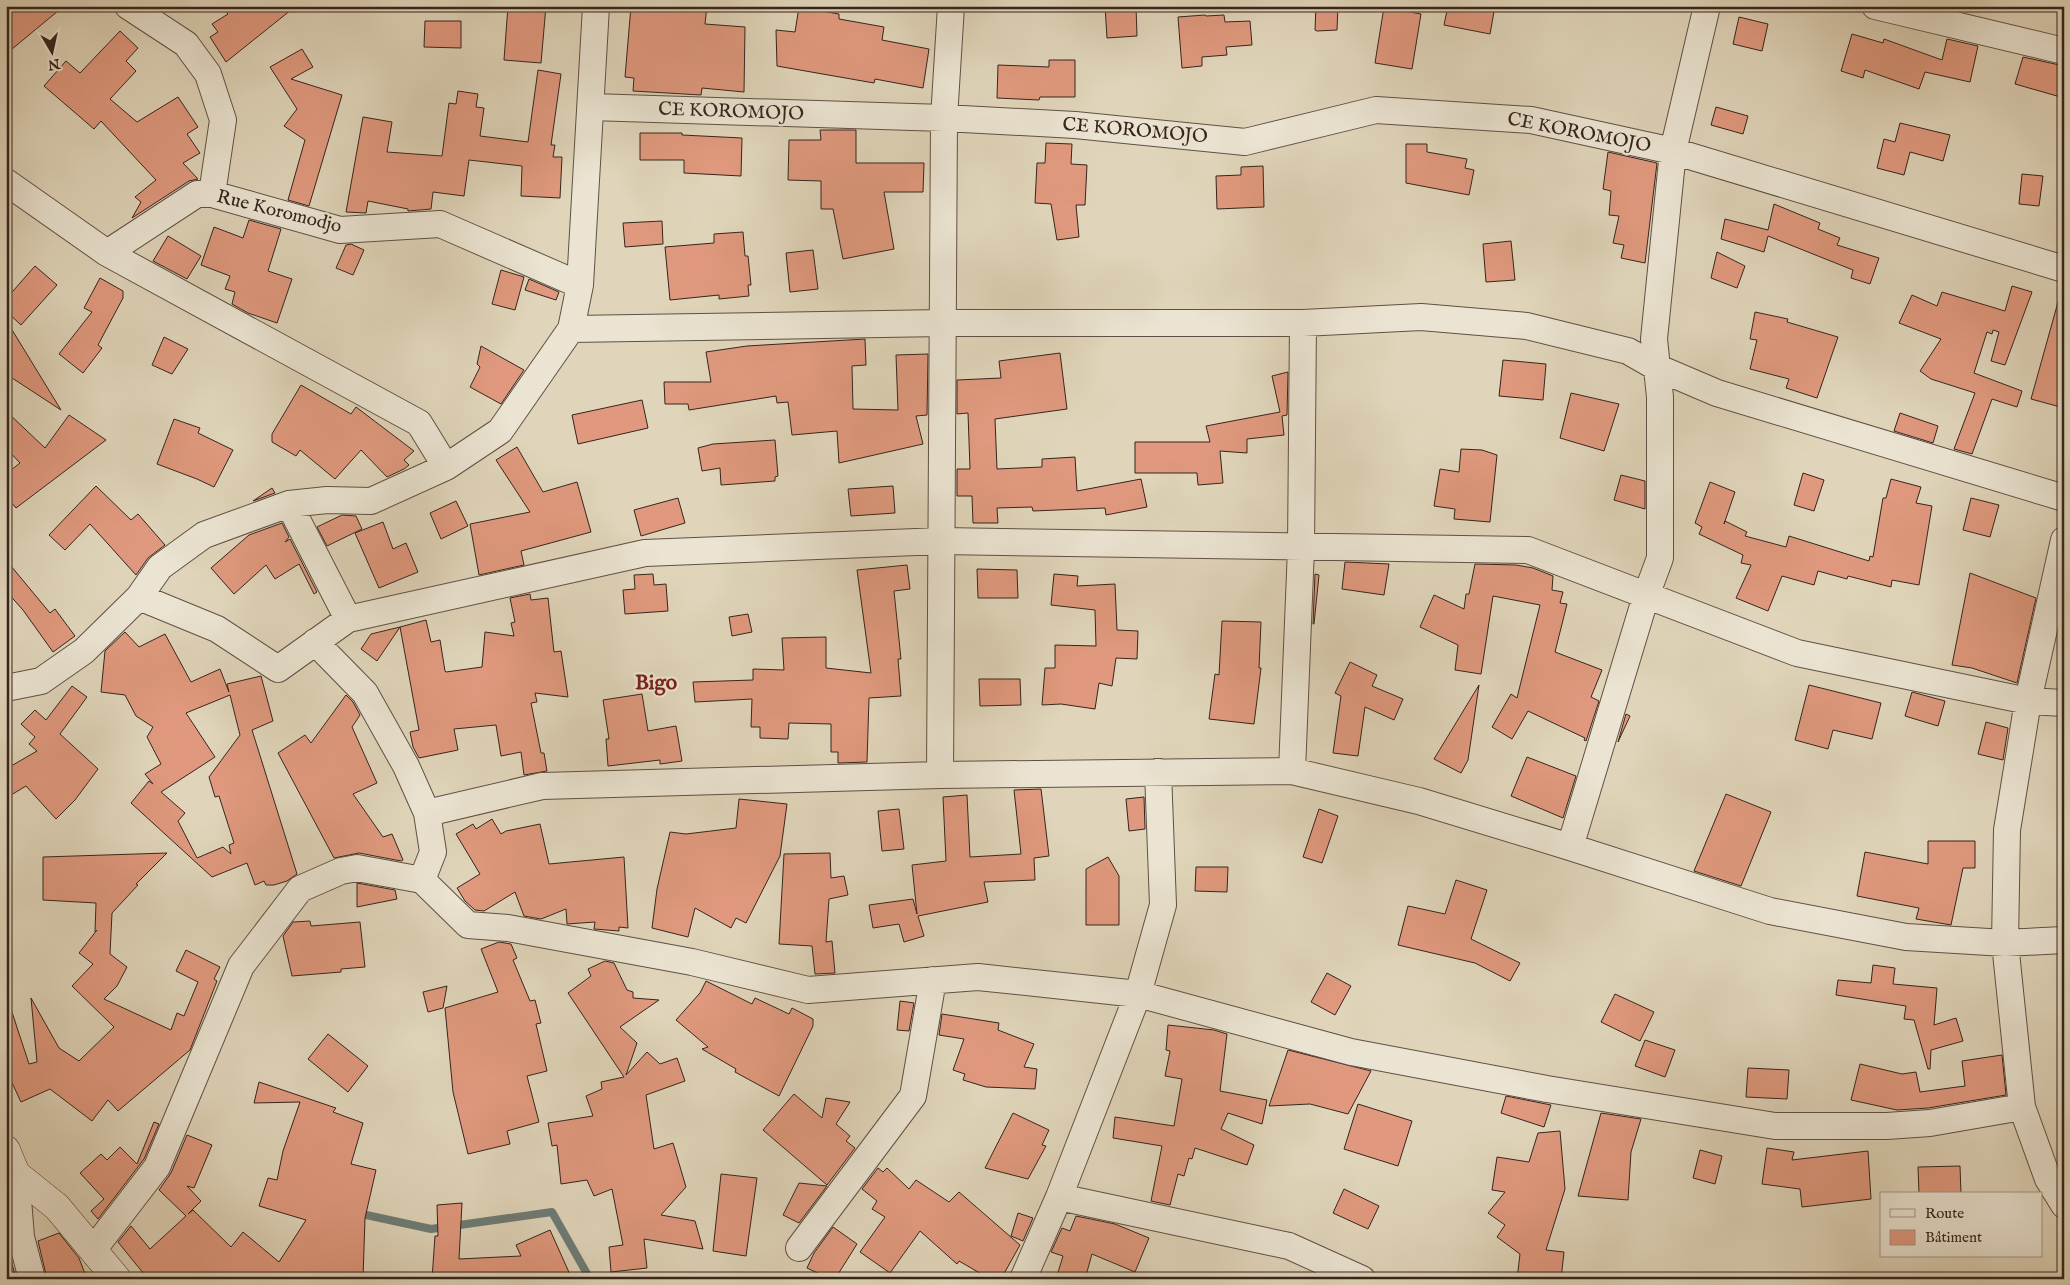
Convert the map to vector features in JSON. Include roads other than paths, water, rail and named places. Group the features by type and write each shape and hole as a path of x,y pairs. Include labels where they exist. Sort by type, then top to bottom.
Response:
{"street":[{"path":"128,6 186,44 208,74 223,120 212,194"},
{"path":"6,688 41,681 84,651 139,597 160,567 204,535 289,504 327,500 371,501 446,467 500,431 571,329 580,285 596,6"},
{"path":"940,775 944,118 952,6"},
{"path":"1570,847 1646,596 1660,558 1660,396 1654,339 1673,151 1707,6"},
{"path":"1875,6 2064,51"},
{"name":"CE KOROMOJO","path":"590,107 944,118 1075,125 1244,142 1376,110 1531,120 1673,151 2064,268"},
{"path":"6,182 106,254 419,423 446,467"},
{"name":"Rue Koromodjo","path":"106,254 197,194 212,194 340,230 440,224 580,285"},
{"path":"571,329 943,323 1303,323 1421,317 1527,326 1628,351 1656,367 1716,393 2064,498"},
{"path":"1292,771 1301,548 1303,323"},
{"path":"289,504 348,619"},
{"path":"2064,540 2028,701 2007,830 2005,943 2022,1108 2048,1179 2064,1205"},
{"path":"139,597 217,629 278,669 348,619 645,553 941,541 1528,550 1797,653 2028,701 2064,703"},
{"path":"315,642 365,693 406,766 427,813 432,852 422,880"},
{"path":"427,813 542,786 940,775 1292,771 1418,801 1770,911 1906,937 2005,943 2064,940"},
{"path":"1023,1279 1059,1197 1138,994 1163,905 1158,772"},
{"path":"93,1250 157,1167 240,966 300,890 342,871 357,868 422,880 468,924 508,928 692,962 808,990 978,977 1138,994 1351,1052 1547,1089 1775,1126 1887,1126 1930,1123 2022,1108"},
{"path":"799,1248 912,1096 933,980"},
{"path":"11,1162 57,1207 117,1279"},
{"path":"11,1162 21,1237 32,1279"},
{"path":"1059,1197 1289,1246 1362,1279"}],"waterway":[{"path":"357,1213 431,1229 552,1212 590,1279"}],"district":[{"name":"Bigo","path":"656,683"}]}
